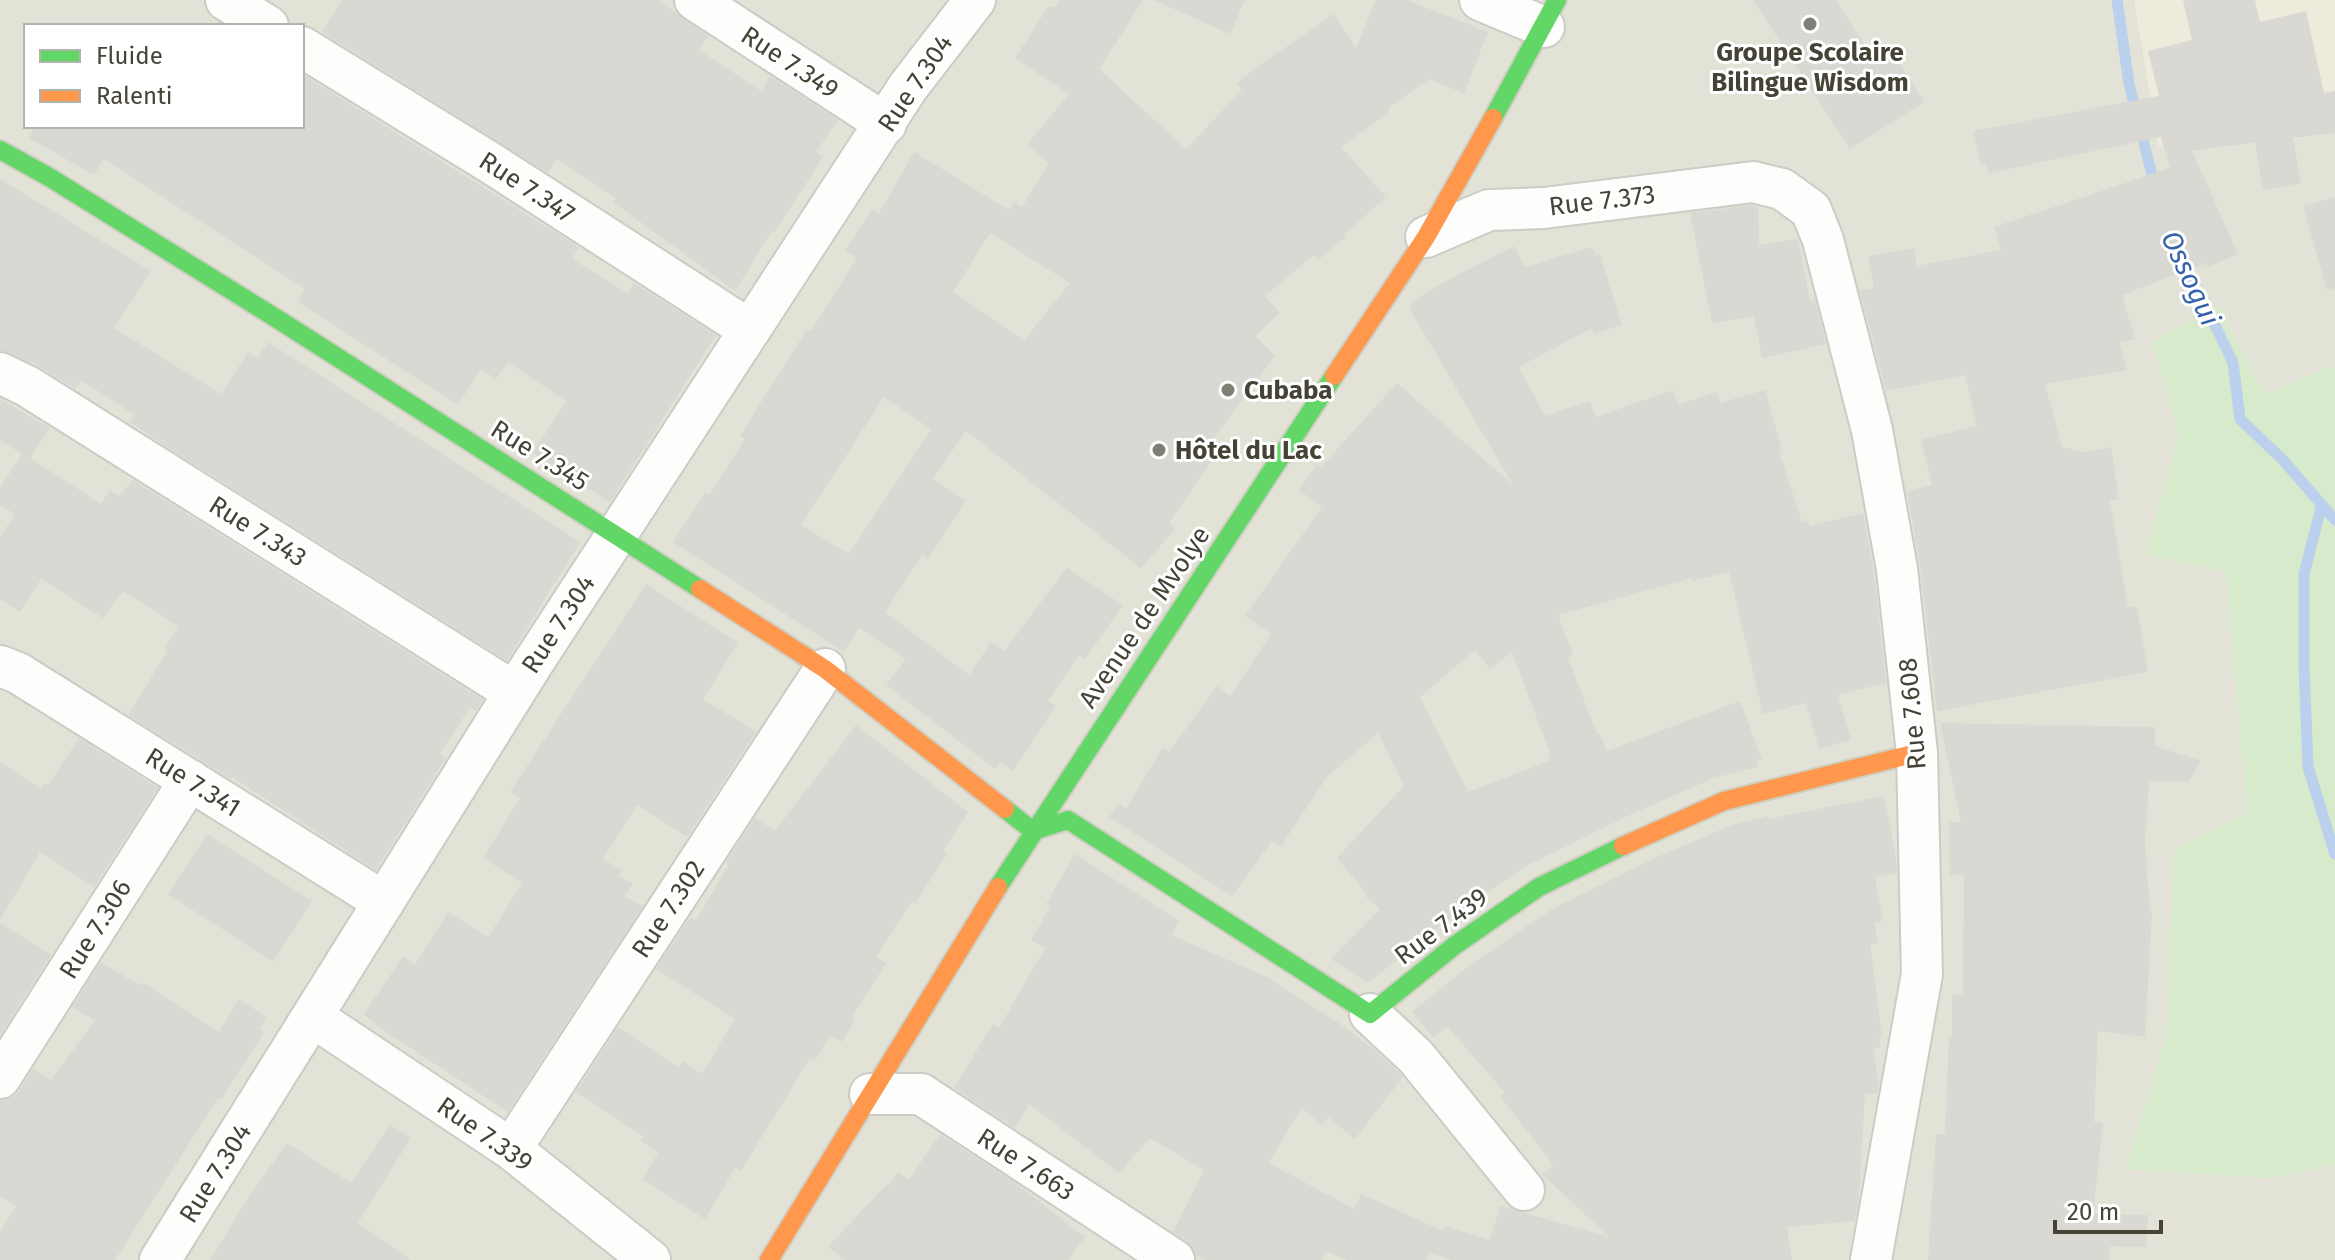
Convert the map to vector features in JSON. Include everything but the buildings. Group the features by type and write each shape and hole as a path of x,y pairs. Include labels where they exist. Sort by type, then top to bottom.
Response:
{"street":[{"path":"226,0 265,24"},
{"name":"Rue 7.349","path":"695,0 886,124"},
{"name":"Rue 7.304","path":"160,1260 616,533 908,87 975,0"},
{"path":"1480,0 1550,14"},
{"name":"Avenue de Mvolye","path":"769,1260 1033,831 1426,237 1550,14"},
{"name":"Rue 7.347","path":"304,48 489,162 750,330"},
{"name":"Rue 7.345","path":"0,150 265,311 825,669 1033,831"},
{"name":"Rue 7.373","path":"1426,237 1489,210 1544,208 1753,182 1782,189"},
{"name":"Rue 7.608","path":"1782,189 1811,210 1823,240 1872,430 1897,569 1917,753 1922,974 1871,1260"},
{"name":"Rue 7.343","path":"0,373 27,386 514,692"},
{"name":"Rue 7.341","path":"0,666 18,673 384,902"},
{"name":"Rue 7.302","path":"511,1149 825,669"},
{"name":"Rue 7.439","path":"1370,1014 1454,946 1539,887 1647,834 1724,801 1917,753"},
{"name":"Rue 7.306","path":"0,1078 190,780"},
{"path":"1033,831 1068,820 1370,1014 1416,1057 1524,1190"},
{"name":"Rue 7.339","path":"313,1017 511,1149 650,1260"},
{"name":"Rue 7.663","path":"870,1094 921,1094 1174,1260"}],"shaded area":[{"path":"0,0 2335,0 2335,365 2265,396 2152,342 2179,435 2145,554 2226,571 2247,812 2174,852 2167,1034 2126,1169 2269,1178 2335,1165 2335,1260 0,1260"},
{"path":"2134,0 2335,0 2335,133 2166,155 2165,146 2158,146"}],"green space":[{"path":"2219,307 2265,395 2335,365 2335,1165 2269,1178 2126,1169 2167,1034 2174,851 2247,812 2226,572 2145,554 2179,435 2152,342"}],"waterway":[{"name":"Ossogui","path":"2117,0 2129,84 2155,187"},
{"name":"Ossogui","path":"2178,260 2233,363 2240,419 2283,460 2335,520"},
{"path":"2322,504 2304,574 2304,665 2308,767 2335,854"}],"traffic: fast":[{"path":"1493,118 1557,0"},
{"path":"0,150 49,177 279,320 700,589"},
{"path":"998,887 1334,376"},
{"path":"1005,809 1033,831 1068,820 1370,1014 1454,946 1539,887 1623,846"}],"traffic: slow":[{"path":"1334,376 1426,237 1493,118"},
{"path":"700,589 825,669 1005,809"},
{"path":"1623,846 1724,801 1917,753"},
{"path":"769,1260 998,887"}],"place":[{"name":"Groupe Scolaire Bilingue Wisdom","path":"1810,24"},
{"name":"Cubaba","path":"1228,390"},
{"name":"Hôtel du Lac","path":"1159,450"}]}
